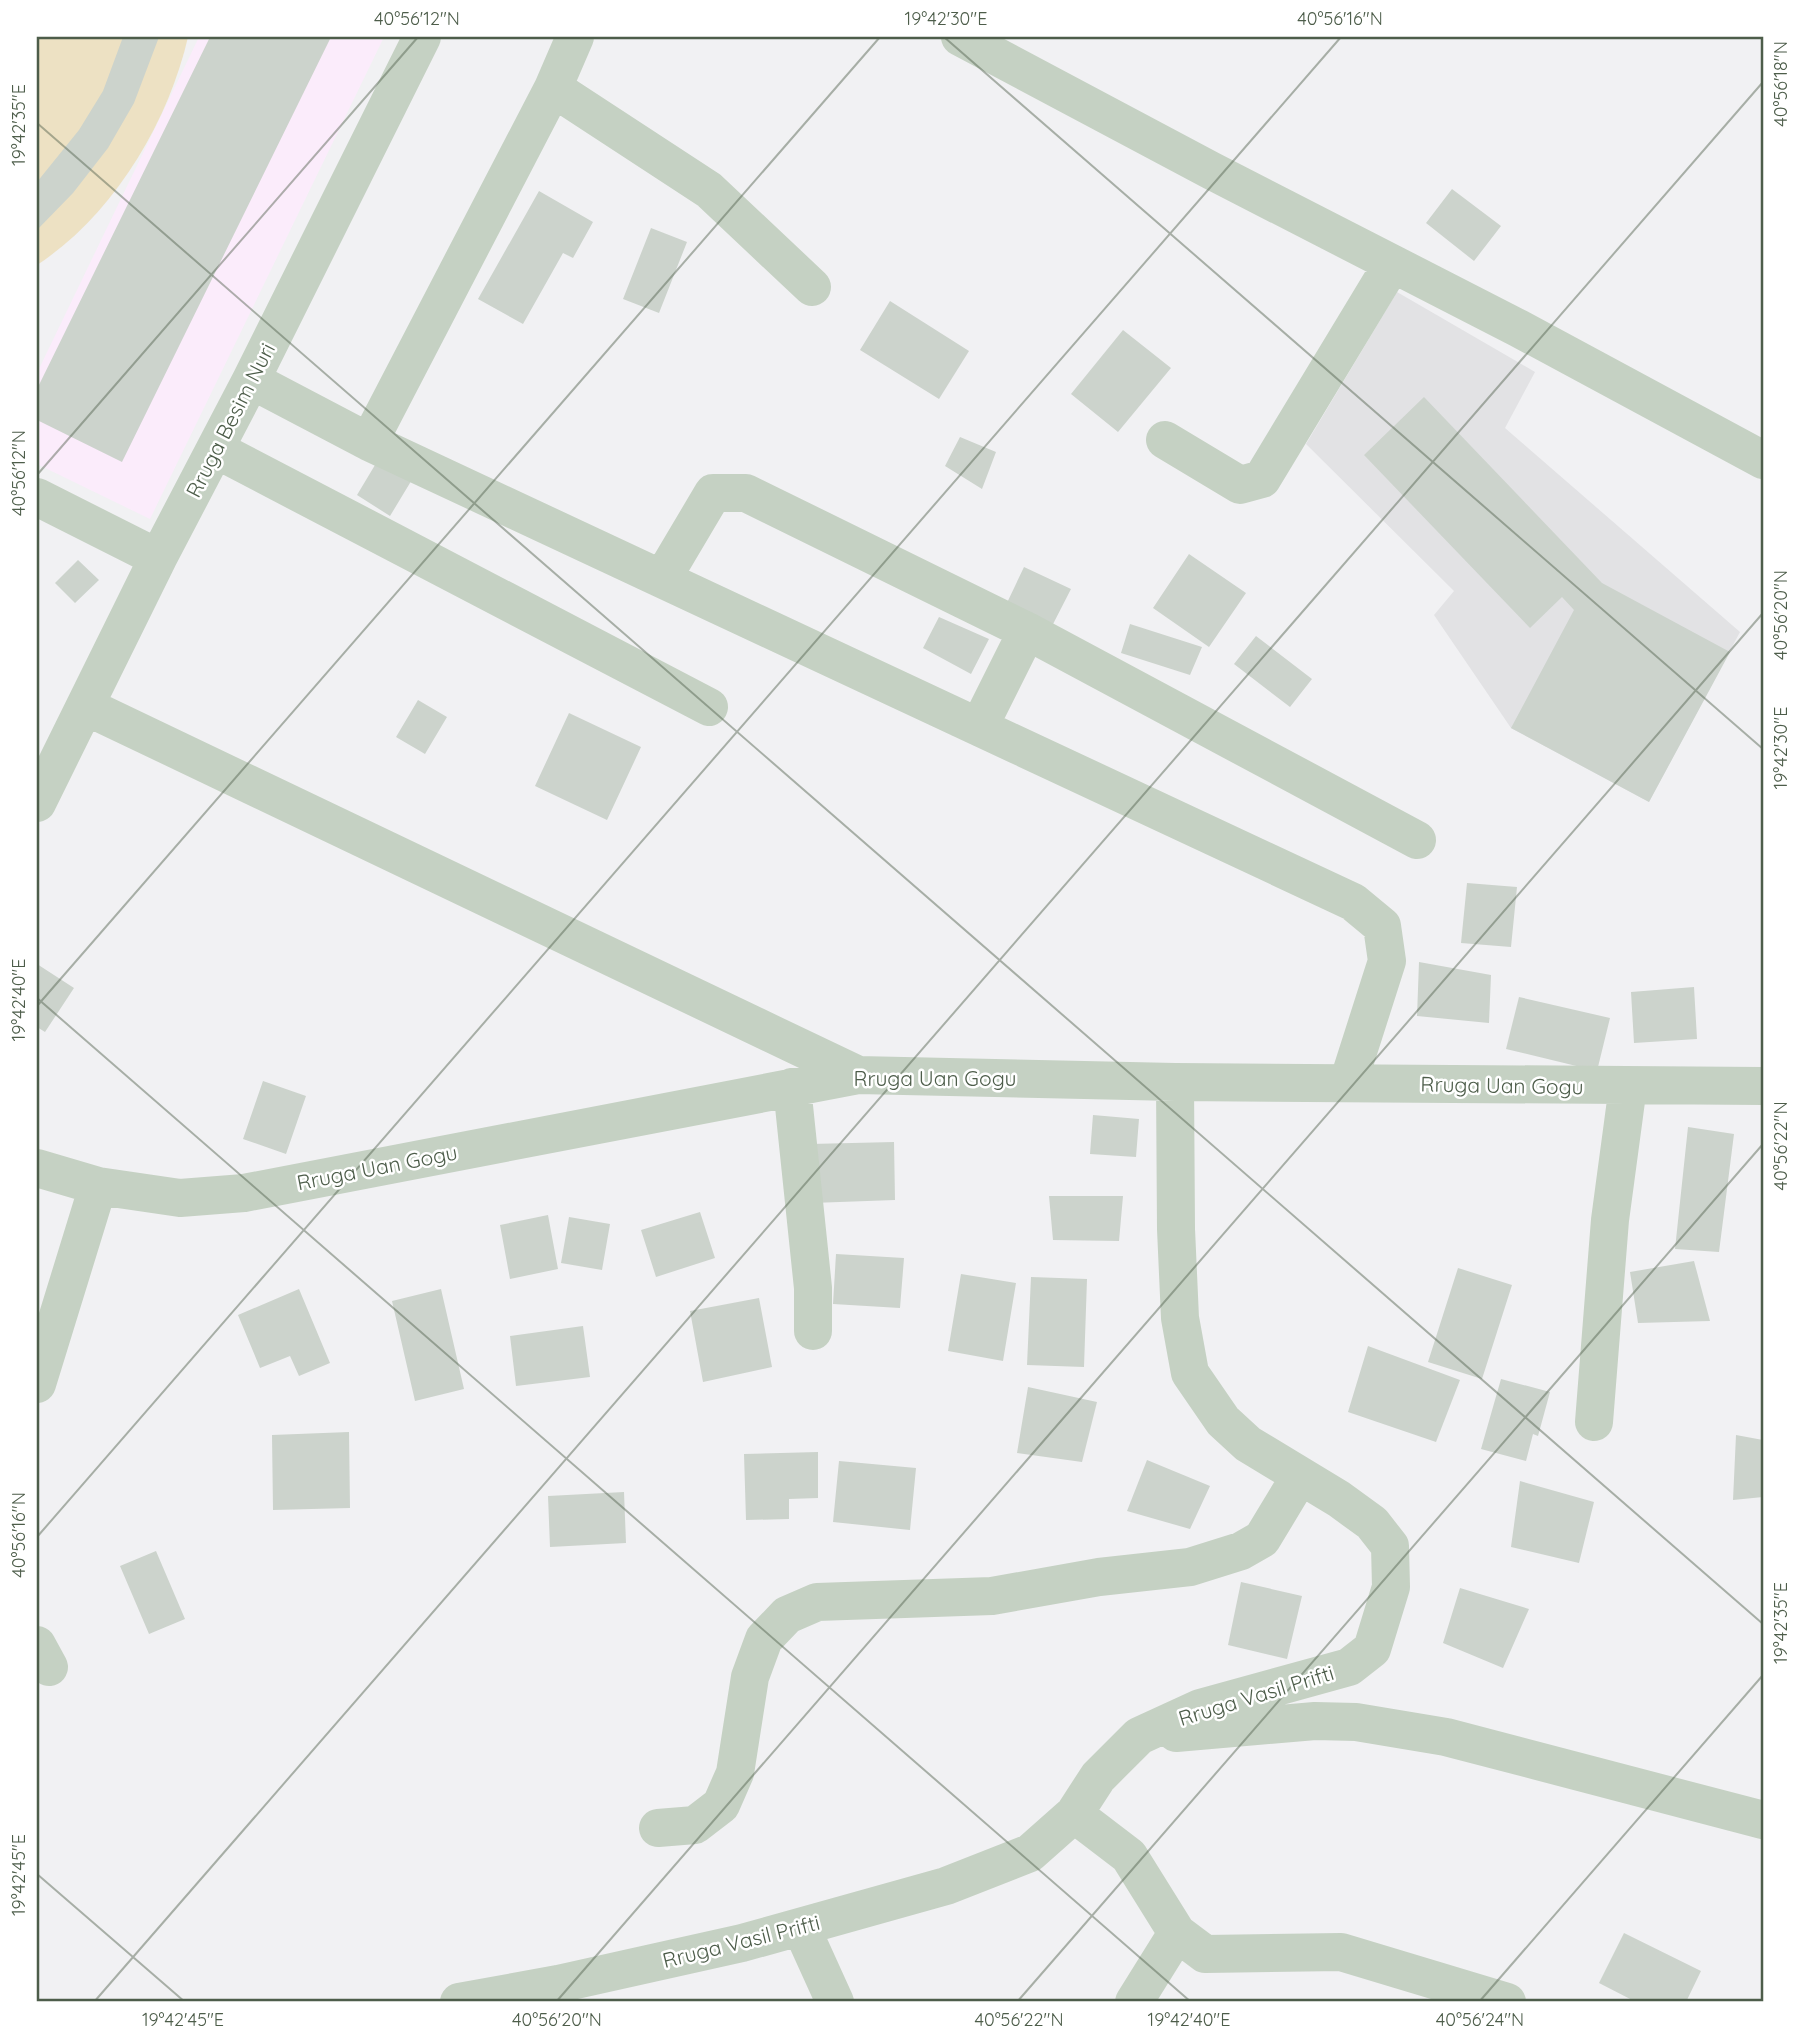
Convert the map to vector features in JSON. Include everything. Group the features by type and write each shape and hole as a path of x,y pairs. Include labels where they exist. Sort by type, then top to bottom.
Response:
{"street":[{"name":"Rruga Besim Nuri","path":"37,803 422,37"},
{"path":"369,442 553,88 575,37"},
{"path":"960,37 1224,178 1518,328 1763,460"},
{"path":"553,88 709,190 812,287"},
{"path":"1165,440 1240,485 1262,479 1392,264"},
{"path":"251,380 369,442 1353,902 1382,926 1387,961 1348,1083"},
{"path":"215,449 709,707"},
{"path":"662,579 713,493 746,493 1027,631 1417,840"},
{"path":"37,497 158,558"},
{"path":"979,727 1027,631"},
{"path":"85,706 858,1075"},
{"name":"Rruga Uan Gogu","path":"37,1168 98,1186 180,1198 244,1193 858,1075 1175,1082 1763,1086"},
{"name":"Rruga Vasil Prifti","path":"459,2002 558,1984 742,1943 946,1886 1030,1853 1074,1814 1098,1777 1139,1736 1200,1708 1349,1667 1372,1648 1391,1587 1391,1546 1373,1522 1248,1444 1223,1421 1191,1373 1180,1318 1176,1229 1175,1082"},
{"path":"1594,1422 1609,1220 1628,1086"},
{"path":"792,1087 813,1288 813,1331"},
{"path":"37,1384 98,1186"},
{"path":"658,1828 695,1825 721,1805 735,1773 750,1677 764,1639 787,1615 817,1602 992,1596 1099,1577 1190,1567 1241,1551 1262,1539 1300,1476"},
{"path":"1139,1736 1315,1721 1356,1722 1446,1737 1763,1820"},
{"path":"1074,1814 1129,1856 1177,1933 1205,1954 1341,1952 1507,2002"},
{"path":"801,1927 835,2002"},
{"path":"1133,2002 1177,1933"}],"shaded area":[{"path":"37,37 188,37 167,102 133,165 89,221 64,245 37,265"},
{"path":"199,37 384,37 150,519 37,464 37,373"},
{"path":"1397,292 1535,372 1505,428 1740,632 1649,802 1511,728 1434,615 1454,591 1306,444"}],"building":[{"path":"123,37 159,37 134,103 108,148 73,193 37,230 37,182 79,130 103,91"},
{"path":"210,37 331,37 122,462 37,420 37,389"},
{"path":"1452,189 1501,226 1474,261 1426,223"},
{"path":"539,191 593,222 573,258 563,253 523,324 478,299"},
{"path":"651,228 687,242 659,313 623,299"},
{"path":"890,301 969,351 939,399 860,350"},
{"path":"1123,330 1171,368 1118,432 1071,394"},
{"path":"1424,397 1602,583 1730,652 1649,802 1511,728 1574,610 1562,597 1530,628 1364,455"},
{"path":"960,437 996,452 982,489 945,466"},
{"path":"378,460 413,478 390,516 357,495"},
{"path":"1189,554 1246,593 1209,647 1153,608"},
{"path":"78,560 99,580 75,603 55,583"},
{"path":"1024,567 1071,589 1051,628 1005,607"},
{"path":"939,617 989,639 971,674 923,648"},
{"path":"1130,624 1202,647 1190,675 1121,653"},
{"path":"1256,636 1312,679 1290,707 1234,664"},
{"path":"418,700 447,717 425,754 396,737"},
{"path":"569,713 641,747 607,820 535,786"},
{"path":"1467,883 1517,887 1511,947 1461,943"},
{"path":"1419,962 1491,975 1489,1023 1417,1016"},
{"path":"37,964 74,988 45,1032 37,1027"},
{"path":"1694,987 1697,1039 1634,1043 1631,992"},
{"path":"1519,997 1610,1018 1597,1071 1506,1049"},
{"path":"263,1081 306,1096 286,1154 243,1139"},
{"path":"1093,1115 1139,1119 1136,1157 1090,1154"},
{"path":"1688,1127 1734,1134 1719,1252 1675,1249"},
{"path":"894,1142 895,1200 812,1203 810,1144"},
{"path":"1049,1196 1123,1196 1119,1241 1053,1240"},
{"path":"700,1212 715,1258 656,1277 641,1230"},
{"path":"548,1215 558,1269 510,1279 500,1225"},
{"path":"569,1217 610,1224 602,1270 561,1263"},
{"path":"836,1254 904,1258 900,1308 833,1304"},
{"path":"1694,1261 1710,1321 1638,1323 1630,1272"},
{"path":"1458,1268 1512,1285 1482,1379 1428,1362"},
{"path":"961,1274 1016,1283 1003,1361 948,1351"},
{"path":"1031,1277 1087,1279 1084,1367 1027,1365"},
{"path":"299,1289 330,1363 299,1376 290,1356 260,1368 238,1315"},
{"path":"441,1289 464,1389 415,1401 392,1301"},
{"path":"759,1298 772,1367 703,1382 690,1311"},
{"path":"583,1326 590,1377 516,1386 510,1336"},
{"path":"1368,1346 1460,1380 1436,1442 1348,1412"},
{"path":"1501,1379 1550,1392 1538,1436 1533,1434 1526,1461 1481,1449"},
{"path":"1028,1387 1097,1402 1082,1462 1017,1453"},
{"path":"349,1432 350,1508 273,1510 272,1435"},
{"path":"1736,1435 1763,1440 1763,1497 1733,1500"},
{"path":"818,1452 818,1498 789,1499 789,1519 746,1520 744,1454"},
{"path":"1147,1460 1210,1486 1190,1529 1127,1511"},
{"path":"839,1461 916,1468 910,1530 833,1522"},
{"path":"1520,1481 1594,1502 1579,1563 1511,1547"},
{"path":"624,1492 626,1543 550,1547 548,1496"},
{"path":"156,1551 185,1619 149,1634 120,1566"},
{"path":"1241,1582 1302,1596 1287,1659 1228,1645"},
{"path":"1460,1588 1529,1609 1503,1668 1443,1643"},
{"path":"1624,1933 1701,1971 1686,2002 1636,2002 1599,1983"}]}
